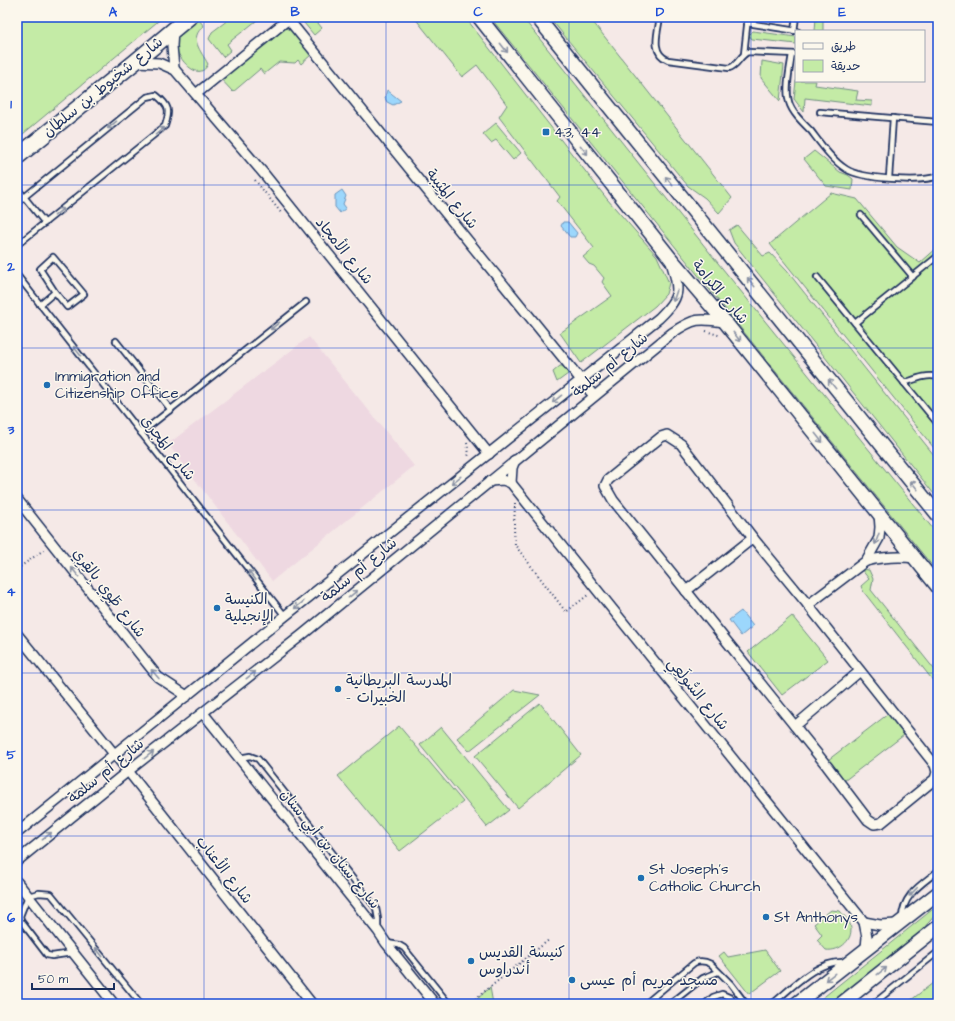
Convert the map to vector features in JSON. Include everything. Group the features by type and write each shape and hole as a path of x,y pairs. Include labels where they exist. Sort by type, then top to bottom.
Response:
{"main road":[{"name":"شارع شخبوط بن سلطان","path":"17,157 136,62 189,17"},
{"name":"شارع الكرامة","path":"479,17 670,259 725,322 938,587"},
{"name":"شارع الكرامة","path":"537,17 938,515"},
{"path":"796,1004 938,893"},
{"path":"841,1004 938,927"}],"street":[{"path":"196,94 289,18"},
{"name":"شارع المِثِيبة","path":"289,18 594,396"},
{"path":"136,62 159,63 174,68 172,46 173,31"},
{"name":"شارع الأمجاد","path":"174,68 274,186 489,454"},
{"name":"شارع أم سلمة","path":"17,833 285,616 659,318 669,308 676,297 678,283 670,259"},
{"name":"شارع أم سلمة","path":"17,861 128,771 302,635 490,480 683,325 693,320 708,319 725,322"},
{"path":"667,435 682,444 753,538 935,765 937,772 935,779 881,823 874,824 868,820 795,726 686,591 613,500 605,486 608,480 661,438 667,435"},
{"path":"490,480 503,480 511,483 512,468 515,460"},
{"name":"شارع السُّولَعِي","path":"511,483 864,922"},
{"name":"شارع طَوِي بِالقِرِي","path":"17,499 158,677 187,696"},
{"path":"866,561 879,538 879,514"},
{"path":"686,591 753,538"},
{"path":"808,605 866,561 881,557 898,556 915,558"},
{"name":"شارع الأعناب","path":"17,634 128,771 312,1004"},
{"path":"795,726 860,671"},
{"name":"شارع سنان بن أبي سنان","path":"203,713 435,1004"},
{"path":"17,882 114,1004"},
{"path":"866,948 867,932 864,922 880,924 899,922"}],"lane":[{"path":"660,17 656,47 657,51 664,58 729,68 735,66 744,54 748,17"},
{"path":"796,17 796,30"},
{"path":"747,24 795,31"},
{"path":"744,54 752,51 794,54 788,97 792,109 845,169 862,175 889,178 922,180 938,176"},
{"path":"17,203 146,97 156,95 166,103 169,114 165,126 17,245"},
{"path":"820,112 938,122"},
{"path":"889,178 893,118"},
{"path":"17,188 45,223"},
{"path":"861,216 913,276"},
{"path":"855,324 938,256"},
{"path":"53,257 84,294 67,307 55,292 40,269 53,257"},
{"name":"شارع المَجرى","path":"17,275 285,616"},
{"path":"817,277 938,424"},
{"path":"40,304 55,292"},
{"path":"141,433 306,302"},
{"path":"116,341 170,410"},
{"path":"904,383 922,377 938,377"},
{"path":"238,758 250,756 258,759 376,908 378,931"},
{"path":"899,922 910,895 938,871"},
{"path":"72,953 52,956 47,955 21,921 20,916 28,896 39,893 51,894 141,1004"},
{"path":"386,943 399,945 404,948 449,1004"},
{"path":"873,1004 938,952"},
{"path":"645,1004 697,961 707,962 730,984 746,1004"},
{"path":"772,1004 821,966 831,962 848,962"},
{"path":"670,1004 703,978 718,972"},
{"path":"705,1004 714,997 722,994 730,998 734,1004"}],"path":[{"path":"252,176 285,218"},
{"path":"700,330 721,336 708,319"},
{"path":"461,476 469,454 466,440"},
{"path":"516,502 514,529 515,545 566,612 596,589"},
{"path":"17,569 53,544"},
{"path":"468,1004 550,939"}],"shaded area":[{"path":"309,337 414,466 272,581 168,444"}],"green space":[{"path":"17,17 163,17 17,139"},
{"path":"195,17 202,17 199,20 204,26 199,31 196,40 199,49 208,64 204,70 198,71 193,70 187,65 178,53 175,46 176,37 180,30"},
{"path":"232,17 261,17 227,44 231,50 223,57 209,39 212,32"},
{"path":"303,17 313,17 322,28 314,35 304,23"},
{"path":"414,17 465,17 607,199 657,256 669,283 666,294 655,306 581,363 560,333 612,296 602,282 604,278 594,266 589,264 583,257 594,248 557,201 560,197 499,117 507,105 477,65 462,77"},
{"path":"490,17 523,18 718,263 938,535 938,573"},
{"path":"549,17 589,17 732,198 719,213 705,198 688,186"},
{"path":"816,17 823,17 823,30 815,30"},
{"path":"286,28 293,32 312,54 301,64 298,60 295,63 279,62 264,74 260,69 233,92 218,76 277,29"},
{"path":"753,31 795,37 795,44 752,39 749,35"},
{"path":"762,61 784,65 780,101 761,78"},
{"path":"796,82 816,82 815,85 858,91 856,100 872,101 872,106 805,98 804,112 794,99"},
{"path":"496,123 521,153 513,160 496,140 491,143 483,134"},
{"path":"814,151 840,172 853,179 852,190 826,186 804,159"},
{"path":"831,193 857,199 897,247 920,263 938,247 938,453 770,244"},
{"path":"737,225 763,256 770,253 787,271 938,460 938,499 734,243 729,230"},
{"path":"560,366 564,366 568,374 557,382 553,372"},
{"path":"861,569 869,570 873,579 871,590 938,674 938,687 863,591 861,586 869,579"},
{"path":"792,616 828,660 782,695 748,652"},
{"path":"514,690 540,695 469,751 457,738"},
{"path":"540,703 581,755 518,808 475,756"},
{"path":"888,714 904,735 844,781 828,760"},
{"path":"399,726 463,802 400,851 338,776"},
{"path":"441,727 509,810 487,827 420,745"},
{"path":"938,905 938,912 921,931 909,941 829,1004 815,1004"},
{"path":"831,910 840,911 849,922 851,930 848,939 841,947 826,950 817,940 822,935 814,924"},
{"path":"765,950 780,971 749,994 719,956 724,952 728,957"},
{"path":"938,979 938,1004 906,1004"},
{"path":"490,987 493,1004 472,1004"}],"water":[{"path":"387,90 401,101 393,105 387,102 385,98"},
{"path":"342,190 346,196 343,204 346,208 340,213 335,207 335,195"},
{"path":"563,222 568,222 577,233 575,237 570,237 561,226"},
{"path":"741,611 753,626 741,636 729,620"}],"place":[{"name":"43, 44","path":"546,132"},
{"name":"Immigration and Citizenship Office","path":"47,385"},
{"name":"الكنيسة الإنجيلية","path":"217,608"},
{"name":"المدرسة البريطانية - الخبيرات","path":"338,689"},
{"name":"St Joseph's Catholic Church","path":"641,878"},
{"name":"St Anthonys","path":"766,917"},
{"name":"كنيسة القديس أندراوس","path":"471,961"},
{"name":"مسجد مريم أم عيسى","path":"572,980"}]}
